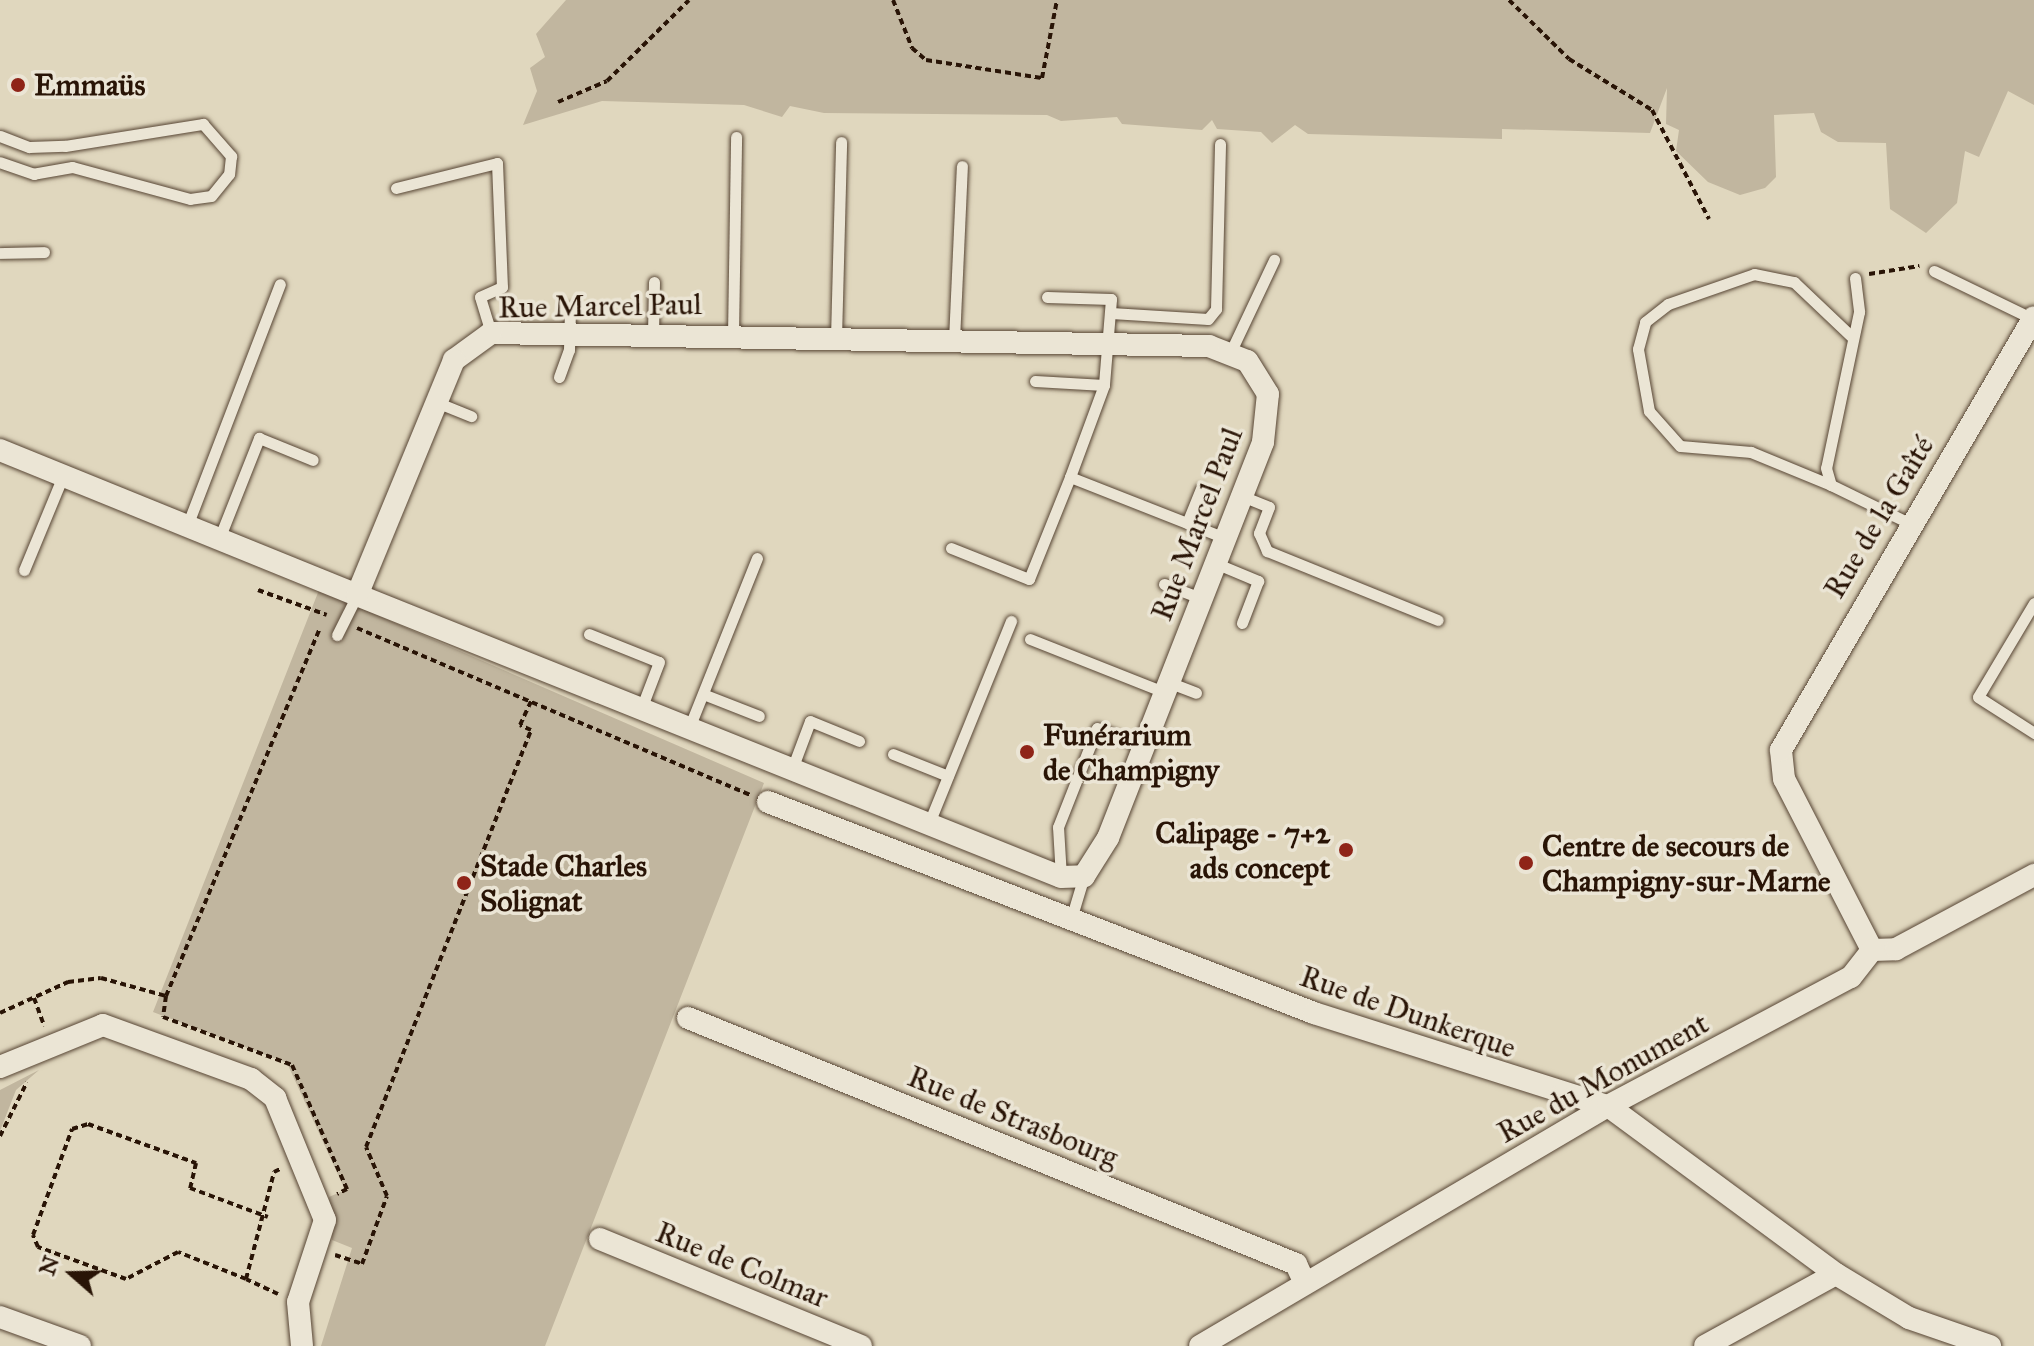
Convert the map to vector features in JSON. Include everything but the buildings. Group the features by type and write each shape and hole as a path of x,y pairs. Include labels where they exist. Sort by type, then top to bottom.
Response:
{"street":[{"name":"Rue de la Gaîté","path":"1872,950 1784,779 1781,750 1909,523 2033,318"},
{"name":"Rue Marcel Paul","path":"357,595 454,360 491,333 954,340 1231,351 1261,376 1270,417 1108,838 1084,876"},
{"path":"0,450 1061,877 1084,876"},
{"name":"Rue de Dunkerque","path":"768,802 1314,1013 1608,1106 1836,1274 1909,1318 1990,1346"},
{"path":"1872,950 1896,949 2034,875"},
{"name":"Rue du Monument","path":"1200,1346 1608,1106 1851,977 1872,950"},
{"name":"Rue de Strasbourg","path":"688,1018 1296,1264 1305,1283"},
{"path":"0,1067 103,1025 251,1079 275,1098 325,1220 298,1302 302,1346"},
{"name":"Rue de Colmar","path":"600,1239 861,1346"},
{"path":"1705,1346 1836,1274"},
{"path":"0,1317 80,1346"}],"lane":[{"path":"0,136 29,147 65,146 203,124 231,156 229,174 211,196 190,199 72,167 34,174 0,162"},
{"path":"733,335 736,137"},
{"path":"836,338 841,142"},
{"path":"1111,313 1208,319 1216,309 1220,144"},
{"path":"396,188 497,163 502,287 480,297 491,333"},
{"path":"954,340 962,166"},
{"path":"0,253 44,252"},
{"path":"1231,351 1274,260"},
{"path":"1934,271 2033,318"},
{"path":"1853,338 1794,282 1754,274 1668,304 1645,322 1638,349 1639,384 1649,411 1680,446 1751,452 1831,485 1909,523"},
{"path":"1831,485 1826,468 1853,338 1855,278"},
{"path":"653,334 654,282"},
{"path":"187,526 280,284"},
{"path":"951,548 1029,579 1070,477 1104,385 1111,344 1111,299 1047,297"},
{"path":"559,377 570,332 570,308"},
{"path":"1035,381 1104,385"},
{"path":"436,402 471,416"},
{"path":"219,539 259,438 313,460"},
{"path":"24,570 63,476"},
{"path":"1070,477 1225,538"},
{"path":"1187,523 1201,489"},
{"path":"1242,496 1269,507 1259,533 1267,551 1438,620"},
{"path":"689,728 757,558"},
{"path":"1215,563 1258,581 1242,623"},
{"path":"1164,584 1201,598"},
{"path":"337,635 357,595"},
{"path":"2034,603 1978,697 2034,733"},
{"path":"929,823 1011,621"},
{"path":"589,634 659,662 641,709"},
{"path":"1030,639 1166,687 1196,693"},
{"path":"703,694 759,716"},
{"path":"792,769 810,721 859,741"},
{"path":"1061,877 1058,827 1097,728 1142,746"},
{"path":"893,754 948,776"},
{"path":"1071,919 1084,876"}],"path":[{"path":"558,102 607,81 689,0"},
{"path":"893,0 912,48 926,60 1042,78 1057,0"},
{"path":"1509,0 1569,59 1652,110 1709,219"},
{"path":"1855,278 1895,266 1934,271"},
{"path":"258,590 325,615 768,802"},
{"path":"0,1013 34,998 101,978 166,996 325,615"},
{"path":"316,1248 362,1264 387,1196 366,1147 531,730 520,725 531,701"},
{"path":"34,998 48,1035"},
{"path":"0,1136 18,1092 38,1076"},
{"path":"268,1217 190,1188 196,1163 88,1124 72,1129 33,1235 38,1247 126,1279 178,1252 298,1302"},
{"path":"246,1279 268,1217 274,1172 301,1158"}],"shaded area":[{"path":"566,0 2034,0 2034,105 2008,91 1979,157 1965,151 1957,203 1926,233 1890,209 1886,143 1838,142 1821,132 1814,113 1774,115 1776,177 1765,188 1740,195 1708,182 1676,151 1679,130 1666,124 1667,88 1650,133 1502,129 1502,139 1308,134 1295,125 1272,143 1261,132 1217,129 1212,120 1202,130 1122,124 1117,117 1061,121 1047,115 824,113 790,106 782,117 744,105 602,101 523,125 537,91 530,68 545,57 536,34"},
{"name":"Stade Charles Solignat","path":"319,590 764,783 545,1346 321,1346 352,1248 332,1240 329,1197 345,1190 287,1063 153,1012"},
{"path":"39,1070 16,1090 0,1131 0,1090"}],"place":[{"name":"Emmaüs","path":"18,85"},
{"name":"Funérarium de Champigny","path":"1027,752"},
{"name":"Calipage - 7+2 ads concept","path":"1346,850"},
{"name":"Centre de secours de Champigny-sur-Marne","path":"1526,863"},
{"name":"Stade Charles Solignat","path":"464,883"}]}
